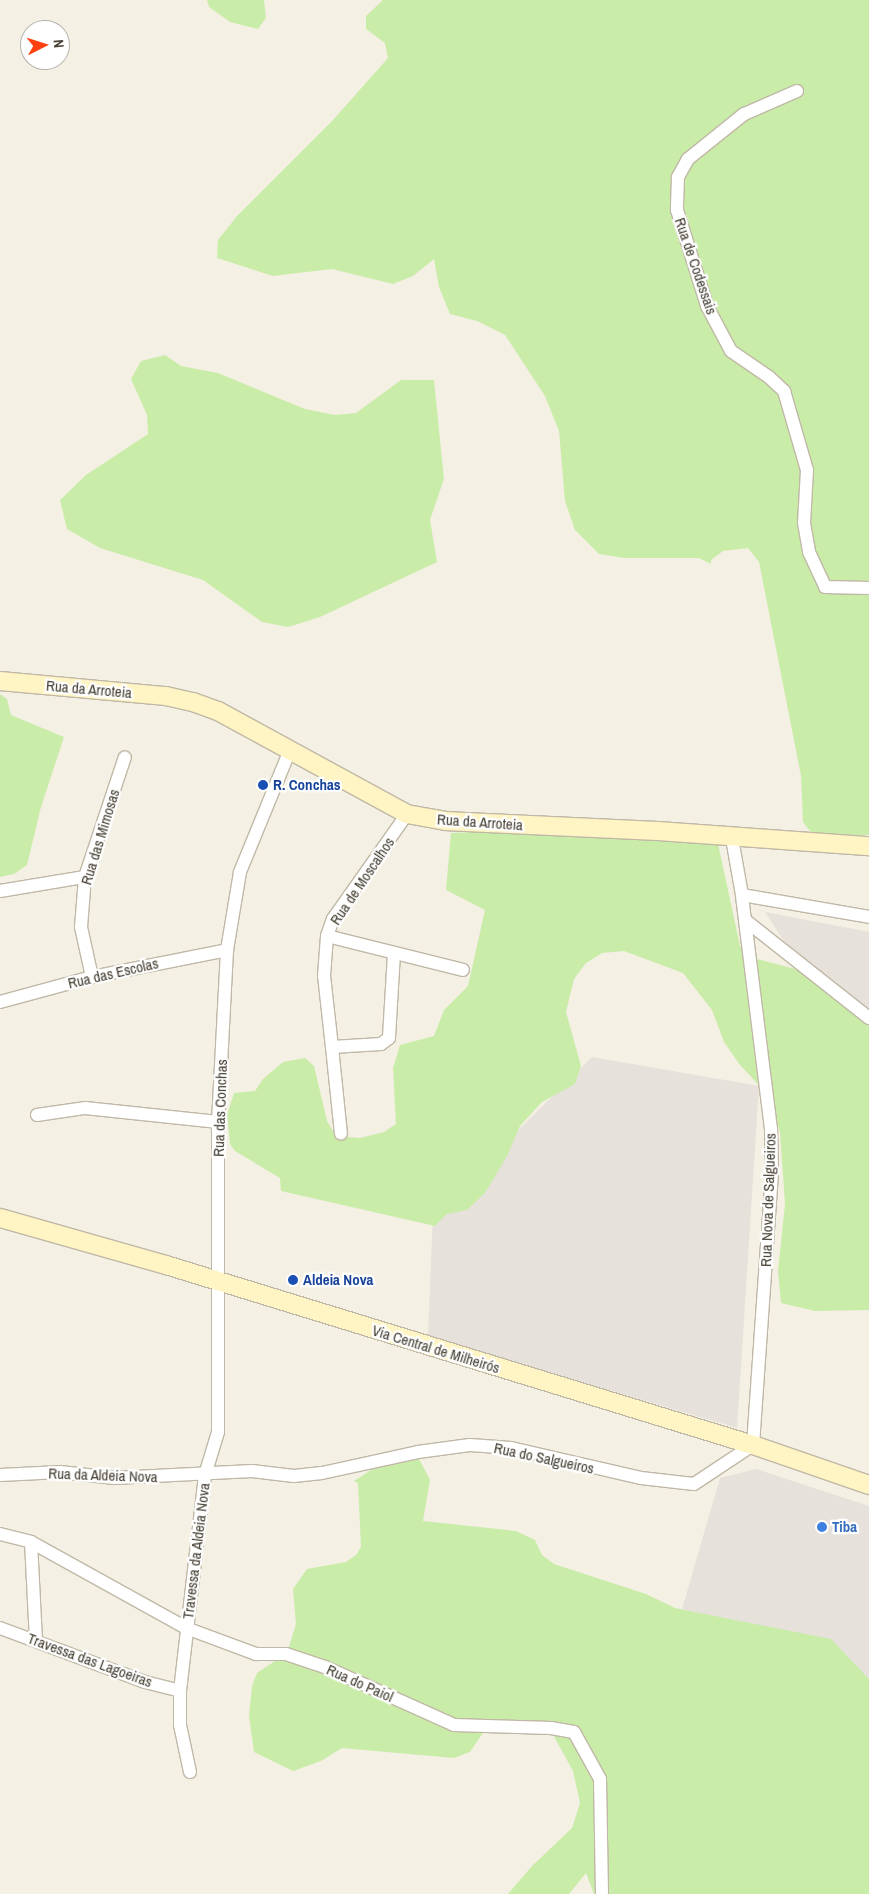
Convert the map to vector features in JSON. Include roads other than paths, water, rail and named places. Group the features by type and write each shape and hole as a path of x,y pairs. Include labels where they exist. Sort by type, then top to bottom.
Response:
{"street":[{"name":"Rua de Codessais","path":"797,91 744,114 688,159 678,177 676,210 707,306 732,351 769,377 784,391 807,470 804,523 809,552 825,587 869,588"},
{"name":"Rua da Arroteia","path":"0,681 166,696 193,702 290,750 407,814 460,822 658,831 732,838 869,846"},
{"name":"Rua das Conchas","path":"205,1475 218,1432 220,1282 218,1122 227,950 240,872 290,750"},
{"name":"Rua das Mimosas","path":"92,977 81,927 85,877 125,757"},
{"name":"Rua de Moscalhos","path":"341,1134 324,967 327,936 334,919 407,814"},
{"name":"Rua Nova de Salgueiros","path":"732,838 742,895 771,1128 772,1172 753,1445"},
{"path":"0,891 85,877"},
{"path":"742,895 869,917"},
{"path":"745,920 855,1009 869,1018"},
{"path":"327,936 463,970"},
{"name":"Rua das Escolas","path":"0,1002 92,977 227,950"},
{"path":"332,1047 381,1044 389,1038 394,953"},
{"path":"855,1009 869,1012"},
{"path":"36,1115 85,1108 218,1122"},
{"name":"Via Central de Milheirós","path":"0,1218 220,1282 753,1445 869,1486"},
{"name":"Rua do Salgueiros","path":"205,1475 252,1471 294,1476 322,1473 418,1452 470,1445 511,1448 641,1478 694,1484 753,1445"},
{"name":"Rua da Aldeia Nova","path":"0,1474 60,1472 115,1478 205,1475"},
{"name":"Travessa da Aldeia Nova","path":"190,1772 180,1725 180,1690 186,1628 202,1519 205,1475"},
{"name":"Rua do Paiol","path":"0,1534 30,1542 186,1628 256,1654 286,1654 325,1667 454,1724 551,1728 574,1732 600,1780 602,1894"},
{"path":"30,1542 36,1640"},
{"name":"Travessa das Lagoeiras","path":"0,1628 144,1682 180,1690"}],"place":[{"name":"R. Conchas","path":"263,785"},
{"name":"Aldeia Nova","path":"293,1280"},
{"name":"Tiba","path":"822,1527"}]}
